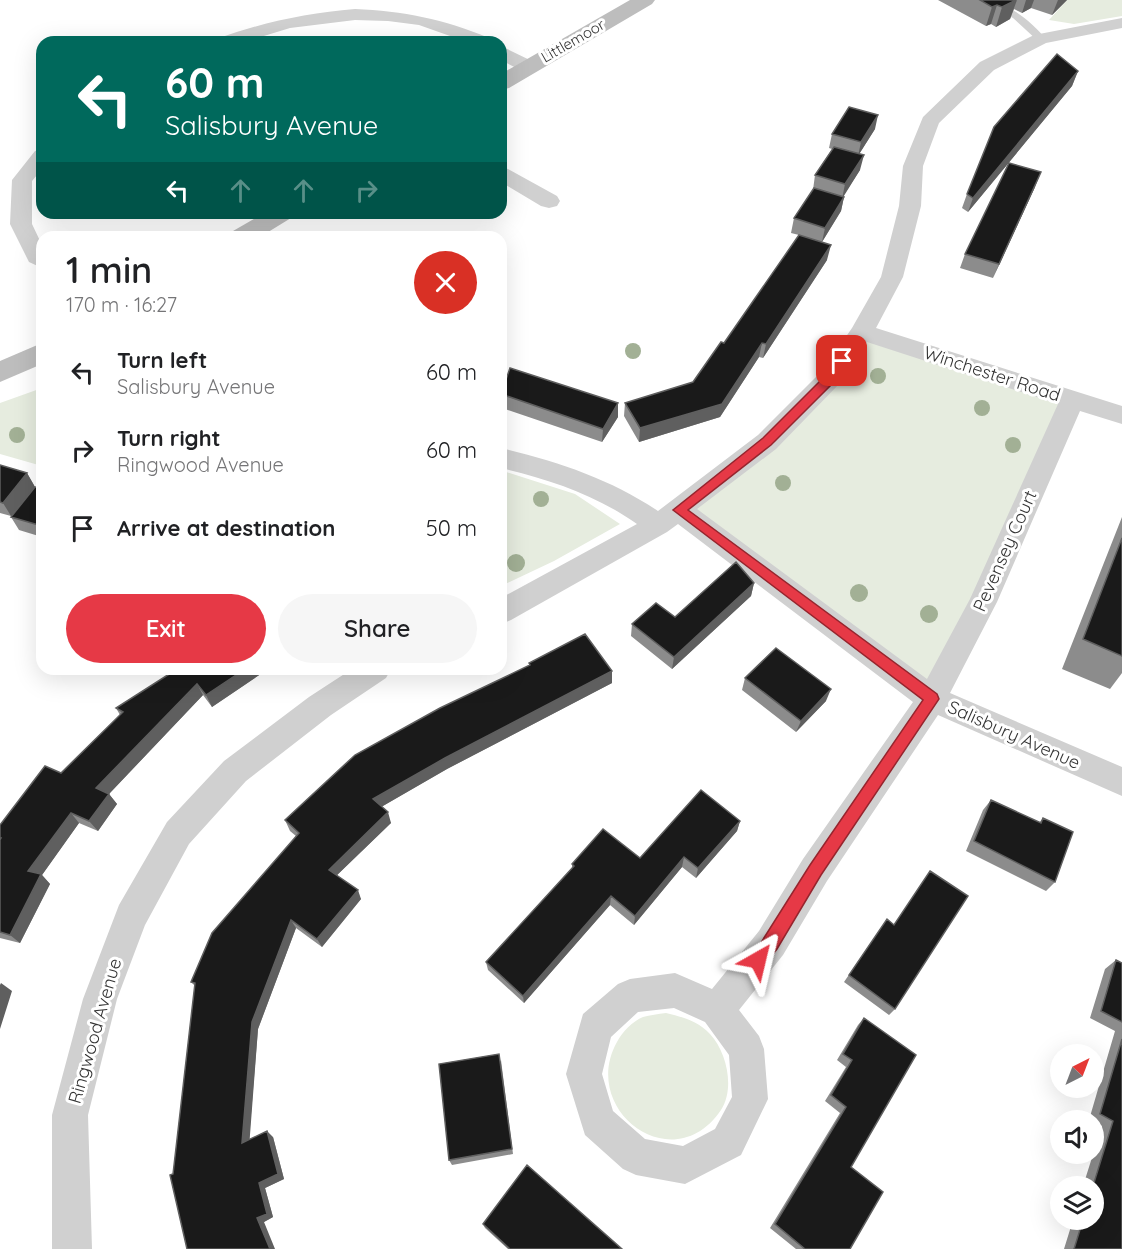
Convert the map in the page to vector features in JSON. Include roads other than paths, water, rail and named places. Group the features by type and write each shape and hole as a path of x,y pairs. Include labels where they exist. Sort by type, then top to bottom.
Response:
{"main road":[{"name":"Littlemoor","path":"507,79 645,0"},
{"path":"252,231 272,219"},
{"path":"0,372 36,356"}],"street":[{"path":"246,36 300,20 364,14 421,19 471,36"},
{"path":"507,609 668,517 767,442 832,376 862,332 892,277 910,206 913,166 930,121 987,66 1041,39 1122,23"},
{"path":"507,55 528,67"},
{"path":"36,162 22,180 21,224 36,253"},
{"path":"507,176 549,201"},
{"name":"Winchester Road","path":"862,332 1122,415"},
{"name":"Pevensey Court","path":"717,1010 771,943 815,870 932,699 983,602 1072,400"},
{"path":"507,459 542,467 637,509 668,517"},
{"name":"Salisbury Avenue","path":"668,517 932,699 1122,782"},
{"name":"Ringwood Avenue","path":"72,1249 70,1115 100,999 131,917 178,833 235,771 320,706 367,675"},
{"path":"675,990 717,1010 746,1049 750,1099 728,1142 685,1165 636,1156 598,1122 584,1074 596,1027 630,996 675,990"}],"lane":[{"path":"985,0 1016,16 1041,39"}]}
